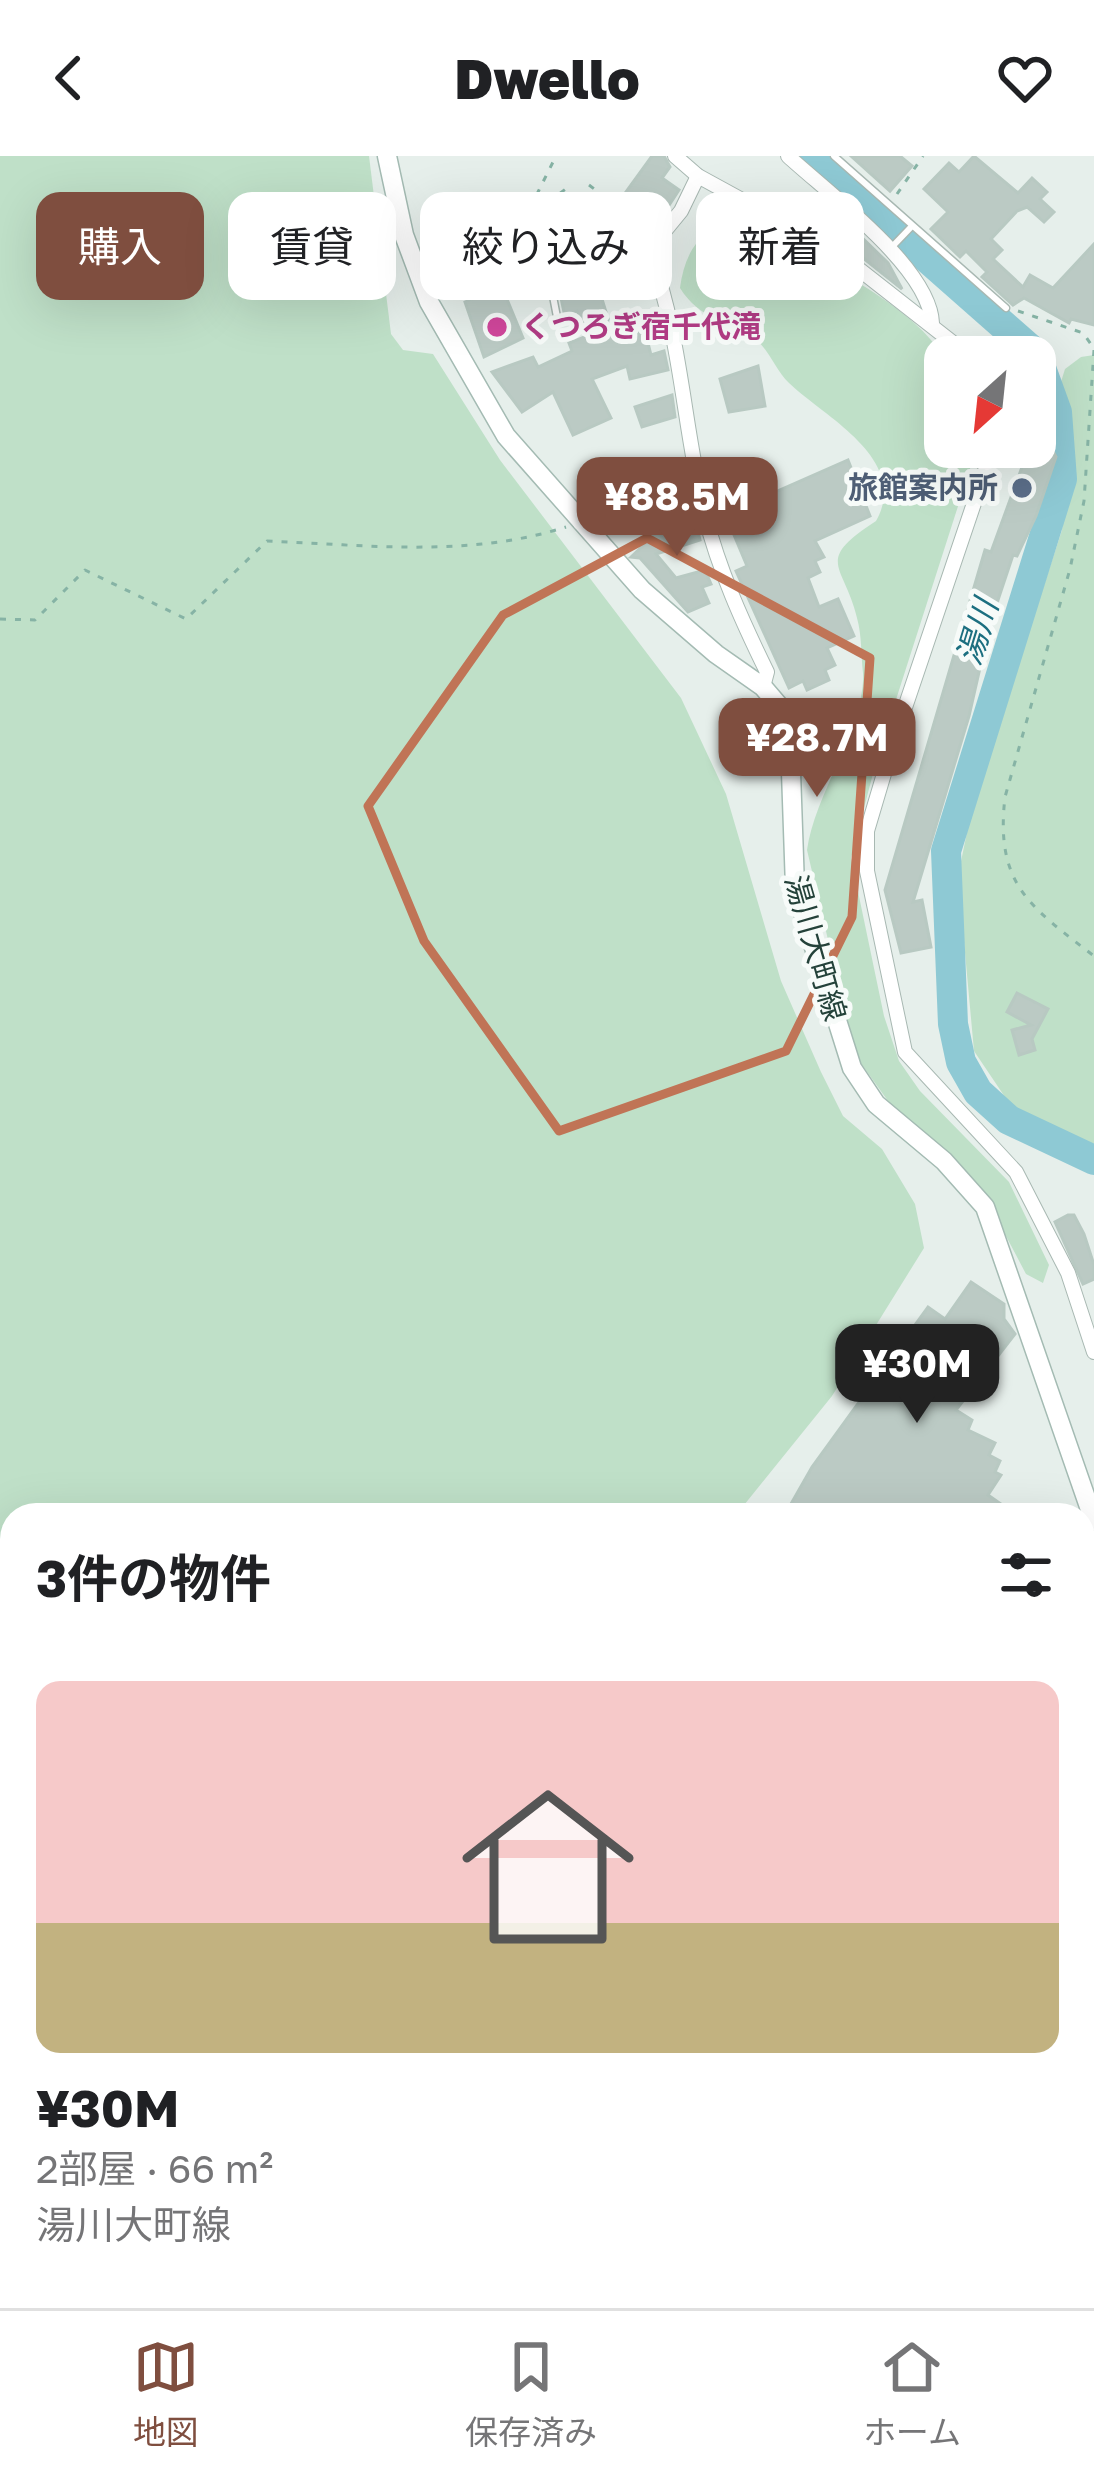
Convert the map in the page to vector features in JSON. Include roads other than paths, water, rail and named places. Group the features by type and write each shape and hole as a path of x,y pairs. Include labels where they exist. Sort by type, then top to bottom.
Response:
{"main road":[{"path":"387,156 415,269 463,368 506,436 642,590 716,655 763,687"},
{"name":"湯川大町線","path":"763,687 787,722 795,887 852,1068 876,1104 944,1161 985,1207 1088,1503"}],"street":[{"path":"675,156 698,176 837,252 947,336"},
{"path":"788,156 891,249 932,303 932,323"},
{"path":"672,223 698,176"},
{"path":"665,300 719,562 767,672 763,687"},
{"path":"986,468 867,831 867,871 905,1052 1016,1172 1068,1273 1094,1352"},
{"path":"580,523 699,481"}],"lane":[{"path":"834,156 1006,308"},
{"path":"891,249 912,227"},
{"path":"554,300 557,317"}],"waterway":[{"name":"湯川","path":"811,156 1036,354 1057,412 1062,479 946,851 953,1024 961,1062 978,1092 1009,1120 1094,1160"}],"place":[{"name":"くつろぎ宿千代滝","path":"497,327"},
{"name":"旅館案内所","path":"1022,488"}]}
